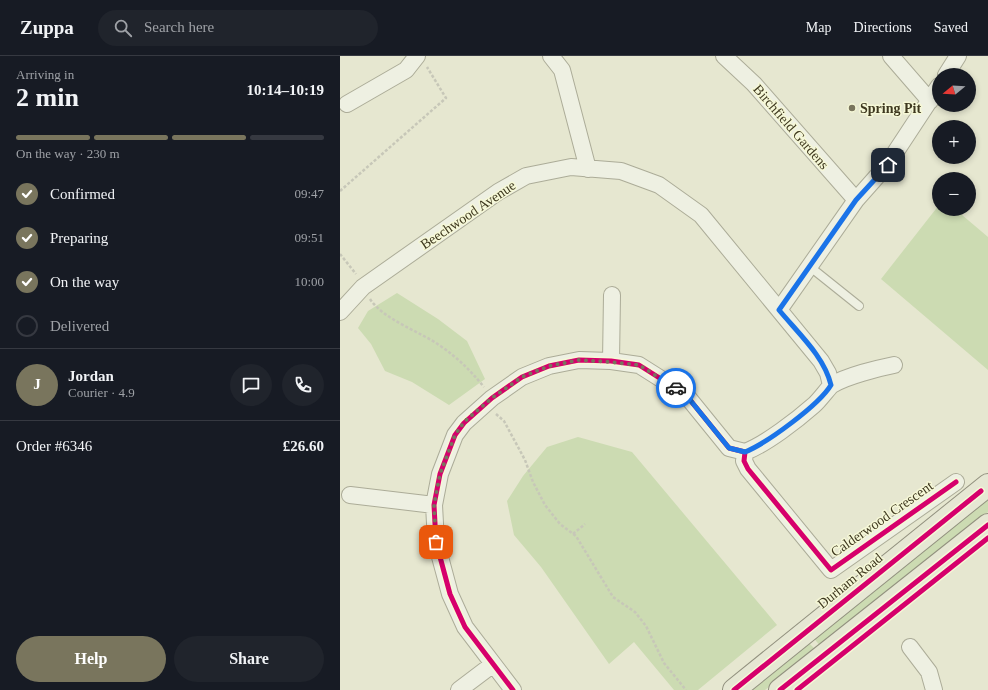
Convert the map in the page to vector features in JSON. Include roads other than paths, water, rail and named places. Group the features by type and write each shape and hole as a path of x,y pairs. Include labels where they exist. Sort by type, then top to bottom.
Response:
{"main road":[{"name":"Durham Road","path":"734,690 988,485"},
{"path":"780,690 988,524"}],"street":[{"path":"551,56 562,70 588,168"},
{"name":"Birchfield Gardens","path":"724,56 754,84 856,200"},
{"path":"891,56 930,101"},
{"path":"950,68 958,56"},
{"path":"347,104 406,70 421,59"},
{"path":"779,310 856,200 888,165 932,98"},
{"name":"Beechwood Avenue","path":"340,312 363,287 498,192 526,176 571,168 621,171 659,184 701,215 821,361 828,373 831,385"},
{"path":"610,362 612,296"},
{"path":"513,690 492,665 465,627 450,594 436,542 434,505 440,474 455,435 464,422 492,398 522,377 549,366 579,360 639,365 686,395 729,448 745,452 759,446 814,406 826,394 831,385 875,368 894,365"},
{"name":"Calderwood Crescent","path":"745,452 744,461 748,470 831,570 956,482"},
{"path":"350,495 434,505"},
{"path":"910,647 929,672 934,690"},
{"path":"460,690 492,665"}],"lane":[{"path":"809,266 859,306"}],"place":[{"name":"Spring Pit","path":"852,108"}]}
